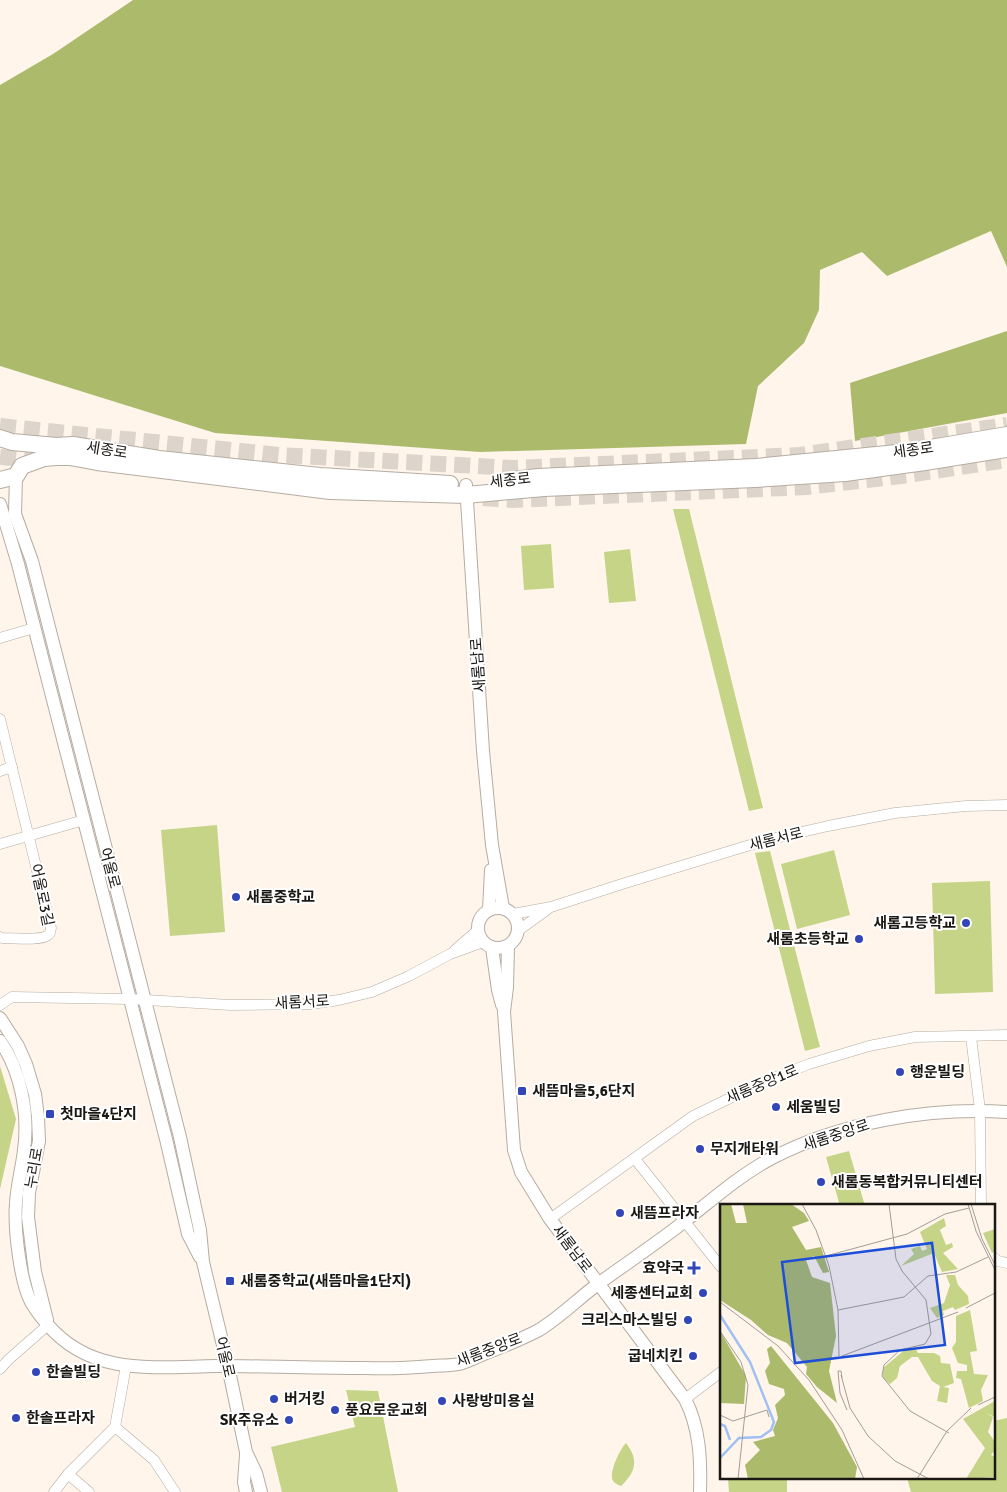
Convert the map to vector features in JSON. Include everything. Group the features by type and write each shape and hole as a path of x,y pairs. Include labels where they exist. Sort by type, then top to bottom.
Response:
{"main road":[{"name":"세종로","path":"6,440 56,446 73,445 159,459 466,490 538,477 756,467 906,452 1007,435"},
{"name":"세종로","path":"6,440 20,454 19,471"},
{"name":"세종로","path":"0,480 44,458 70,457 330,491 544,488 745,480 845,473 1007,449"}],"street":[{"name":"어울로","path":"19,471 15,514 32,561 182,1146 200,1230 203,1262 246,1452 256,1473 261,1492"},
{"name":"새롬남로","path":"466,490 492,845 489,910"},
{"name":"어울로","path":"0,504 18,564 84,820 166,1139 188,1234 203,1262"},
{"path":"0,638 34,628"},
{"name":"어울로3길","path":"0,719 51,928 48,936 41,938 0,937"},
{"path":"0,771 12,768"},
{"name":"새롬서로","path":"551,907 763,841 828,826 895,812 966,806 1007,805"},
{"path":"0,844 84,820"},
{"name":"새롬남로","path":"492,845 508,911"},
{"path":"508,911 516,919 519,930 513,943 503,948 484,940 480,918 489,910 496,908 508,911 551,907"},
{"path":"519,930 551,907"},
{"name":"새롬남로","path":"484,940 504,1012"},
{"name":"새롬서로","path":"0,1005 12,997 130,999 230,1005 311,1004 372,992 409,976 450,954 484,940"},
{"name":"새롬남로","path":"508,947 504,1012 514,1150 521,1172 550,1219 685,1399 692,1411 697,1430 701,1462 700,1492"},
{"name":"누리로","path":"0,1018 18,1046 26,1064 35,1094 39,1141 29,1193 28,1217 35,1272 48,1325"},
{"name":"새롬중앙1로","path":"550,1219 693,1116 761,1083 809,1064 869,1046 916,1037 1007,1036"},
{"path":"971,1037 980,1110 981,1204"},
{"name":"누리로","path":"0,1041 16,1073 26,1124 24,1151 15,1207 22,1277 31,1302 48,1325 66,1341 85,1354 104,1362 126,1366 228,1366"},
{"name":"새롬중앙로","path":"228,1366 397,1369 458,1364 500,1348 540,1329 598,1284 684,1222 732,1182 771,1158 803,1144 852,1127 901,1116 980,1110 1007,1112"},
{"path":"635,1159 720,1267"},
{"path":"994,1257 998,1261 1007,1263"},
{"path":"0,1369 48,1325"},
{"path":"54,1492 68,1474 115,1428 126,1366"},
{"path":"685,1399 720,1373"},
{"path":"115,1428 154,1460 174,1492"},
{"name":"어울로","path":"246,1452 244,1482 246,1492"},
{"path":"68,1474 89,1492"}],"green space":[{"path":"133,0 1007,0 1007,267 991,231 887,276 862,252 820,270 819,310 804,343 758,386 746,444 480,452 215,433 0,366 0,85 53,54"},
{"path":"1007,331 1007,413 855,441 850,383"},
{"path":"673,509 689,509 763,808 749,811"},
{"path":"551,544 554,588 524,590 521,546"},
{"path":"630,549 636,601 609,603 604,552"},
{"path":"217,825 225,932 170,936 161,830"},
{"path":"834,850 850,915 797,929 781,864"},
{"path":"770,851 820,1047 805,1051 755,853"},
{"path":"990,881 993,992 935,994 932,883"},
{"path":"0,1066 16,1119 0,1189"},
{"path":"849,1151 864,1204 839,1204 826,1157"},
{"path":"346,1390 378,1391 398,1492 282,1492 271,1447 355,1427"},
{"path":"1007,1418 1007,1492 911,1492 908,1480 994,1480 994,1421"},
{"path":"626,1443 633,1455 634,1466 630,1476 621,1486 614,1482 612,1473 616,1459"},
{"path":"728,1480 787,1480 787,1492 729,1492"}],"tunnel":[{"path":"0,426 279,455 513,468 800,455 1007,425"},
{"path":"0,457 40,461"},
{"path":"483,498 513,500 807,487 901,476 1007,460"}],"place":[{"name":"새롬중학교","path":"236,897"},
{"name":"새롬고등학교","path":"966,923"},
{"name":"새롬초등학교","path":"859,939"},
{"name":"행운빌딩","path":"900,1072"},
{"name":"새뜸마을5,6단지","path":"522,1091"},
{"name":"세움빌딩","path":"776,1107"},
{"name":"첫마을4단지","path":"50,1114"},
{"name":"무지개타워","path":"700,1149"},
{"name":"새롬동복합커뮤니티센터","path":"821,1182"},
{"name":"새뜸프라자","path":"620,1213"},
{"name":"효약국","path":"694,1268"},
{"name":"새롬중학교(새뜸마을1단지)","path":"230,1281"},
{"name":"세종센터교회","path":"703,1293"},
{"name":"크리스마스빌딩","path":"688,1320"},
{"name":"굽네치킨","path":"693,1356"},
{"name":"한솔빌딩","path":"36,1372"},
{"name":"버거킹","path":"274,1399"},
{"name":"사랑방미용실","path":"442,1401"},
{"name":"풍요로운교회","path":"335,1410"},
{"name":"한솔프라자","path":"16,1418"},
{"name":"SK주유소","path":"289,1420"}]}
